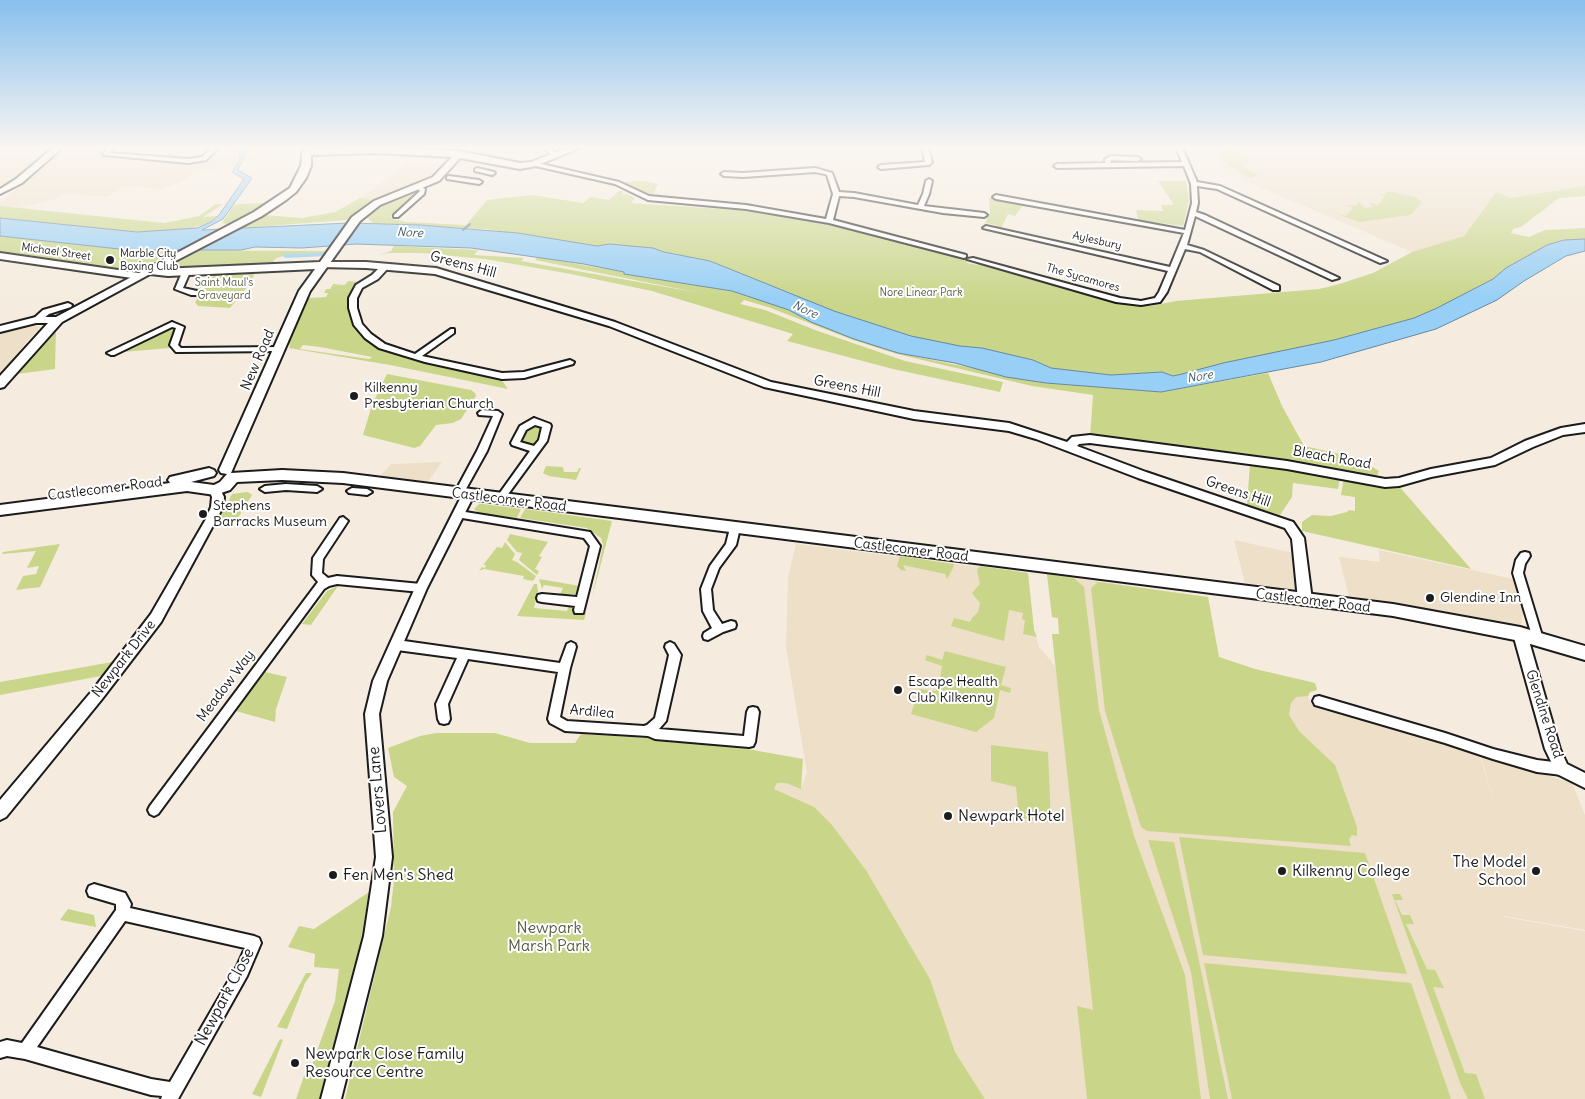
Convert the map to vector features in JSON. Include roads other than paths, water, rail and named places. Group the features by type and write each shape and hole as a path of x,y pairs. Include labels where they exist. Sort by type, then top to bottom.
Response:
{"main road":[{"path":"0,384 44,333 58,320 258,214 283,198"},
{"name":"New Road","path":"229,473 279,349 305,291 356,219 373,206 392,198"},
{"path":"148,271 161,274 323,264"},
{"path":"0,329 36,320 58,320"},
{"path":"209,473 201,481 208,489 225,486 229,473"},
{"name":"Castlecomer Road","path":"0,502 189,478 209,473 229,473 360,489 464,494 1396,611 1520,634 1585,653"},
{"name":"Castlecomer Road","path":"0,510 187,486 208,489"}],"street":[{"path":"396,216 416,198"},
{"path":"651,198 746,207 829,221 835,198"},
{"path":"874,198 984,215"},
{"path":"920,206 924,198"},
{"path":"1000,198 1187,232"},
{"path":"1173,270 1193,213 1195,198"},
{"path":"1243,198 1383,261"},
{"path":"1193,213 1335,278"},
{"name":"The Sycamores","path":"829,221 968,257 1132,303 1156,300 1173,270"},
{"name":"Aylesbury","path":"990,228 1173,270"},
{"path":"1182,246 1202,251 1276,288"},
{"name":"Michael Street","path":"0,256 148,271"},
{"name":"Greens Hill","path":"323,264 386,266 436,272 596,319 768,385 914,415 1009,427 1040,436 1142,475 1289,525 1298,538 1305,600"},
{"path":"386,266 359,287 353,298 354,316 362,330 374,342 416,357 502,376 513,377 570,361"},
{"path":"186,272 179,289 194,293"},
{"path":"36,320 46,312 68,305"},
{"path":"111,353 172,324 180,326 174,345 180,350 279,349"},
{"path":"416,357 451,331"},
{"path":"464,494 498,414 482,413"},
{"name":"Bleach Road","path":"1069,447 1076,440 1090,439 1287,465 1385,483 1399,482 1495,461 1555,434 1585,428"},
{"path":"500,498 535,451"},
{"path":"265,489 315,485"},
{"name":"Newpark Drive","path":"0,812 102,688 156,618 217,507 218,497 208,489"},
{"name":"Lovers Lane","path":"331,1099 376,920 384,857 372,714 380,681 421,588 459,515 464,494"},
{"path":"459,515 588,535 595,546 580,606 542,598"},
{"path":"344,521 318,558 317,575 326,582 337,580 421,588"},
{"path":"719,630 708,611 706,589 715,566 731,545 735,528"},
{"path":"1524,556 1518,573 1538,639"},
{"name":"Meadow Way","path":"154,810 309,600 326,582"},
{"path":"708,636 731,625"},
{"name":"Glendine Road","path":"1520,634 1553,749 1562,768 1585,781"},
{"path":"397,645 564,668"},
{"name":"Ardilea","path":"571,647 564,668 554,714 554,719 564,726 650,730 655,734 749,742 753,712"},
{"path":"650,730 660,721 675,655 670,647"},
{"path":"444,719 442,704 464,655"},
{"path":"1319,701 1493,754 1537,766 1562,768"},
{"path":"25,1051 122,912 124,904 120,898 94,891"},
{"name":"Newpark Close","path":"0,1050 7,1048 25,1051 171,1094 242,971 254,942 122,912"}],"water":[{"name":"Nore","path":"231,198 238,198 223,219 202,230 349,223 420,225 518,233 597,246 609,244 653,248 710,261 834,311 911,336 960,346 982,348 1033,360 1051,368 1111,375 1162,372 1173,376 1223,363 1334,340 1414,318 1437,308 1493,279 1506,268 1547,245 1564,240 1585,239 1585,251 1566,256 1524,281 1497,300 1436,329 1321,362 1161,392 1046,383 1006,377 955,363 898,353 854,339 811,322 789,310 732,291 624,274 624,272 584,264 471,248 356,244 302,248 255,247 241,250 128,250 0,236 0,218 137,232 197,228 211,222 219,215"}],"waterway":[{"path":"463,230 470,224"},
{"path":"286,256 324,255"}],"place":[{"name":"Marble City Boxing Club","path":"110,260"},
{"name":"Kilkenny Presbyterian Church","path":"354,396"},
{"name":"Stephens Barracks Museum","path":"203,514"},
{"name":"Glendine Inn","path":"1430,598"},
{"name":"Escape Health Club Kilkenny","path":"898,690"},
{"name":"Newpark Hotel","path":"948,816"},
{"name":"Kilkenny College","path":"1282,871"},
{"name":"The Model School","path":"1536,871"},
{"name":"Fen Men's Shed","path":"333,875"},
{"name":"Newpark Close Family Resource Centre","path":"295,1063"}],"park label":[{"name":"Saint Maul's Graveyard","path":"224,289"},
{"name":"Nore Linear Park","path":"921,293"},
{"name":"Newpark Marsh Park","path":"549,937"}]}
